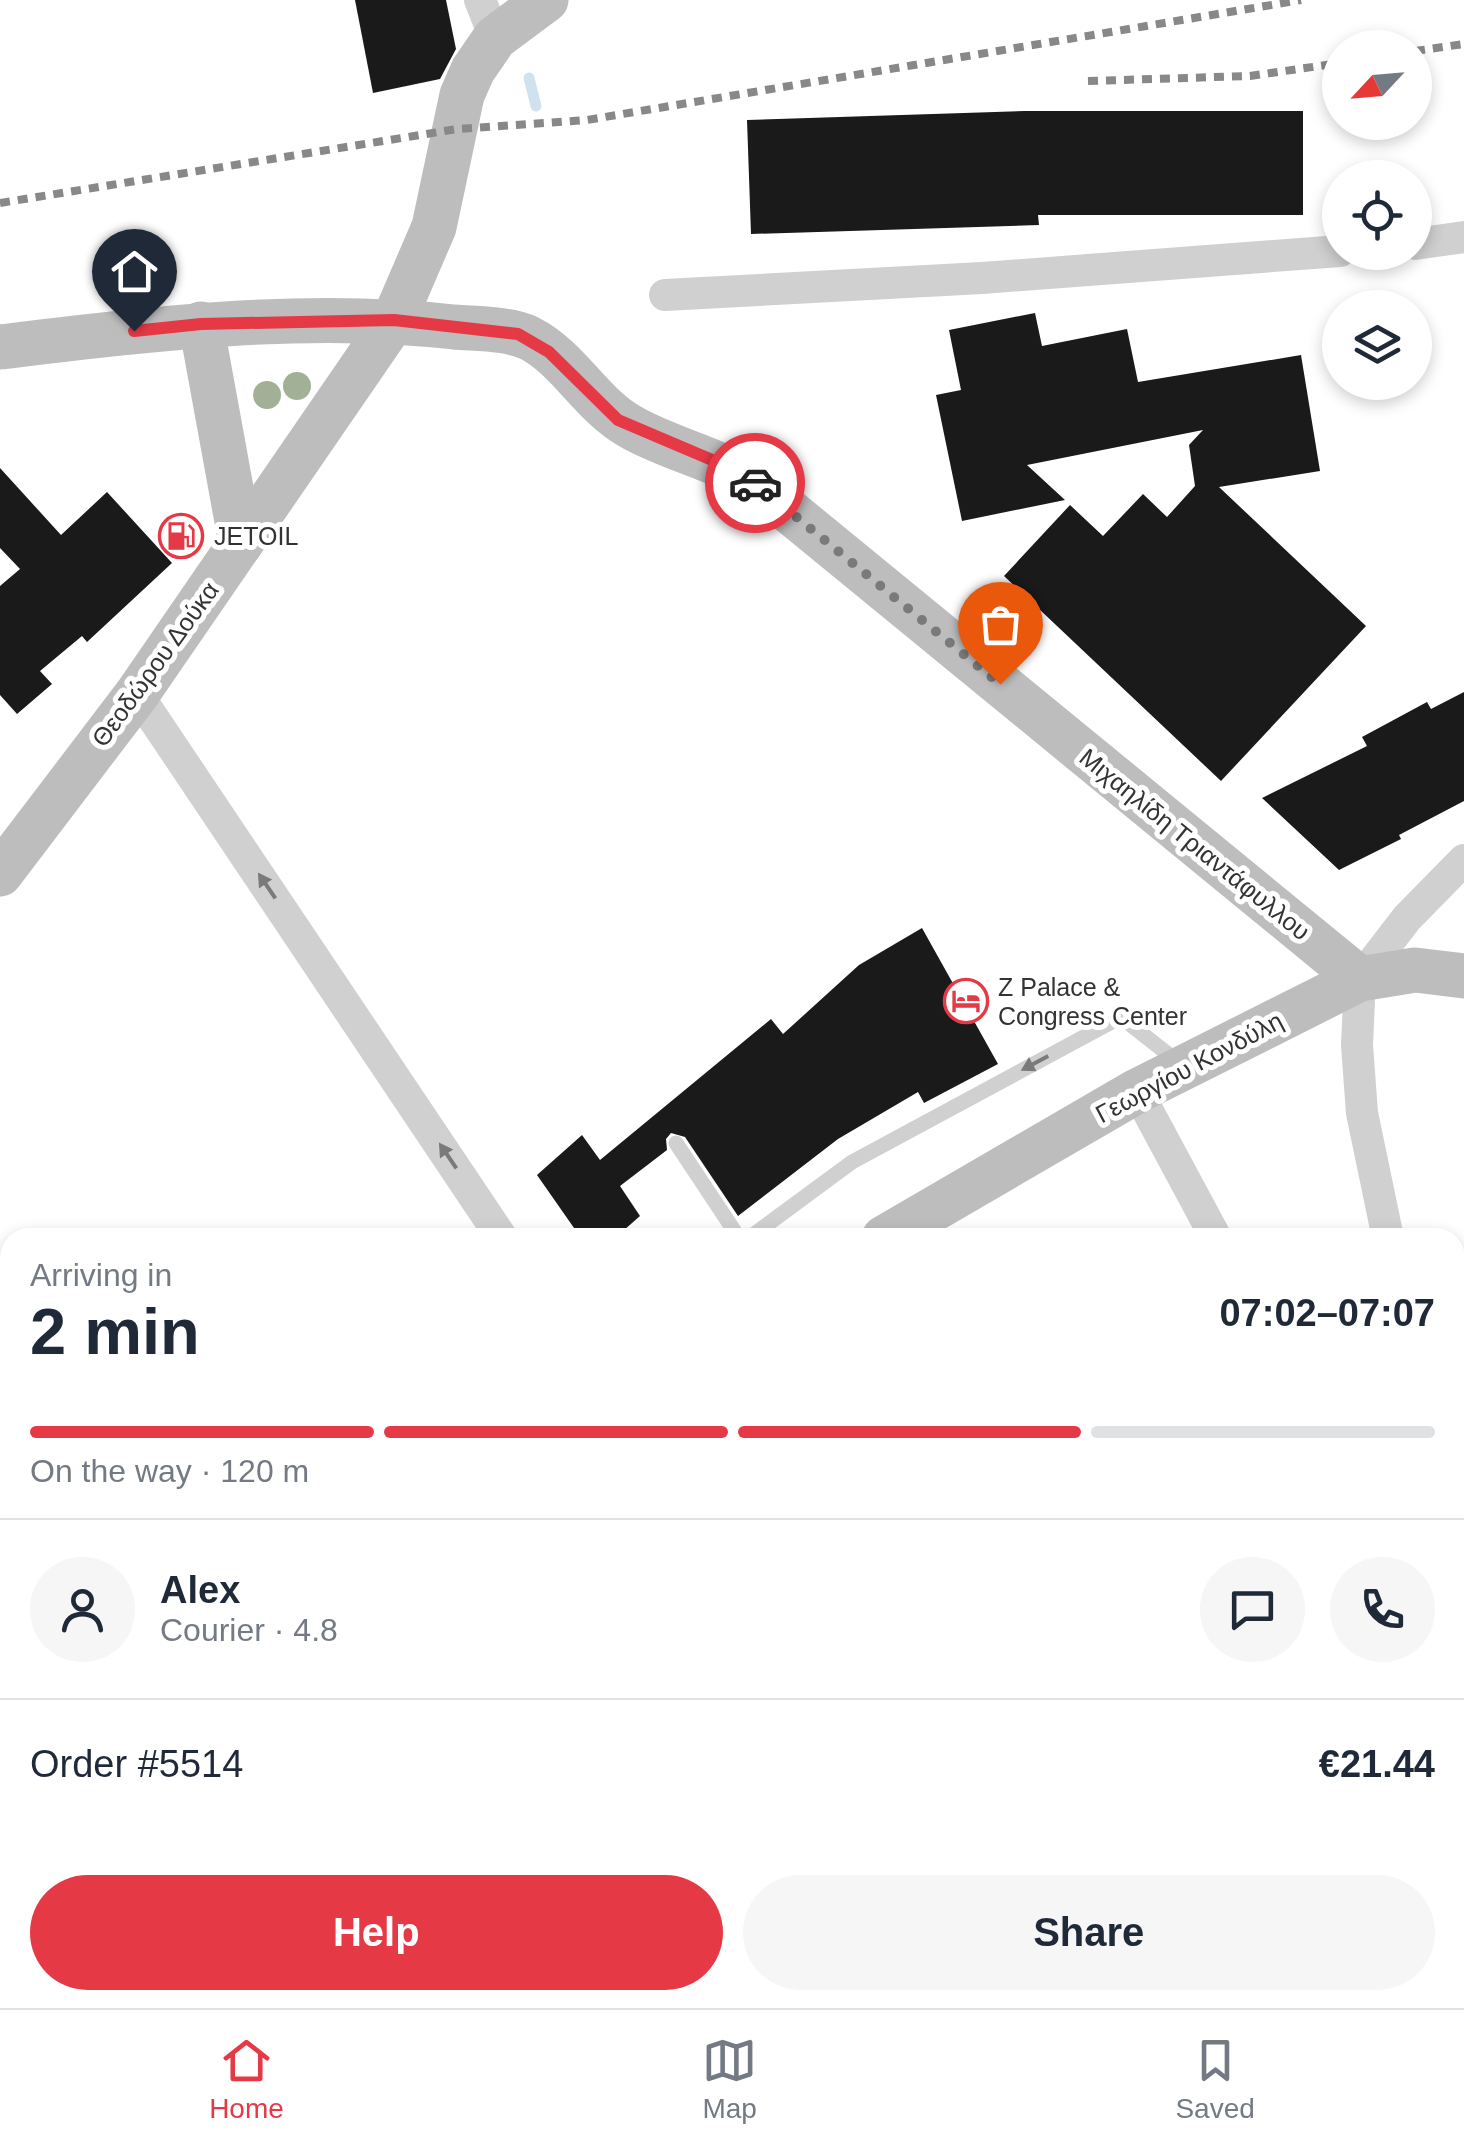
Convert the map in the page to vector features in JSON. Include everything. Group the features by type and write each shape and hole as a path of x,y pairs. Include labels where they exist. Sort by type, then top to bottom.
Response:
{"street":[{"path":"487,19 546,0"},
{"name":"Θεοδώρου Δούκα","path":"0,874 137,694 394,320 434,228 462,95 487,19"},
{"path":"1432,241 1464,236"},
{"path":"665,295 982,278 1322,251"},
{"name":"Μιχαηλίδη Τριαντάφυλλου","path":"0,346 201,324 394,320 502,332 530,339 549,352 618,420 738,471 1360,979"},
{"path":"201,324 241,543"},
{"path":"137,694 495,1228"},
{"name":"Γεωργίου Κονδύλη","path":"904,1228 1137,1091 1360,979 1406,918 1464,860"},
{"path":"1386,1228 1362,1112 1357,1045 1360,979 1415,970 1464,976"},
{"path":"1137,1091 1211,1228"}],"lane":[{"path":"762,1228 852,1162 1121,1017 1184,1067"},
{"path":"676,1143 732,1228"}],"building":[{"path":"355,0 446,0 456,49 440,79 373,93"},
{"path":"1025,111 1303,111 1303,215 1038,215 1039,225 751,234 747,120"},
{"path":"1035,313 1042,346 1127,329 1138,382 1301,355 1320,471 1219,487 1366,626 1221,781 1004,576 1070,505 1103,536 1143,494 1167,517 1195,486 1189,445 1203,430 1027,465 1065,500 962,521 936,395 961,390 949,330"},
{"path":"0,468 61,535 107,492 172,563 87,642 82,636 40,671 52,684 17,714 0,695 0,586 20,569 0,548"},
{"path":"1464,692 1464,801 1399,835 1401,839 1339,870 1262,798 1367,746 1362,737 1427,702 1431,709"},
{"path":"922,928 998,1064 924,1103 918,1092 838,1139 738,1216 685,1137 671,1133 666,1139 667,1150 620,1186 640,1216 626,1228 574,1228 537,1175 582,1135 600,1160 771,1019 783,1034 859,965"}],"waterway":[{"path":"529,78 536,106"}],"railway":[{"path":"0,203 457,129 587,120 1301,0"},
{"path":"1432,49 1464,44"},
{"path":"1088,81 1250,76 1322,66"}],"way so far":[{"path":"755,483 1000,684"}],"place":[{"name":"JETOIL","path":"181,536"},
{"name":"Z Palace & Congress Center","path":"966,1001"}],"route":[{"path":"134,331 201,324 394,320 518,334 549,352 618,420 738,471 755,483"}]}
